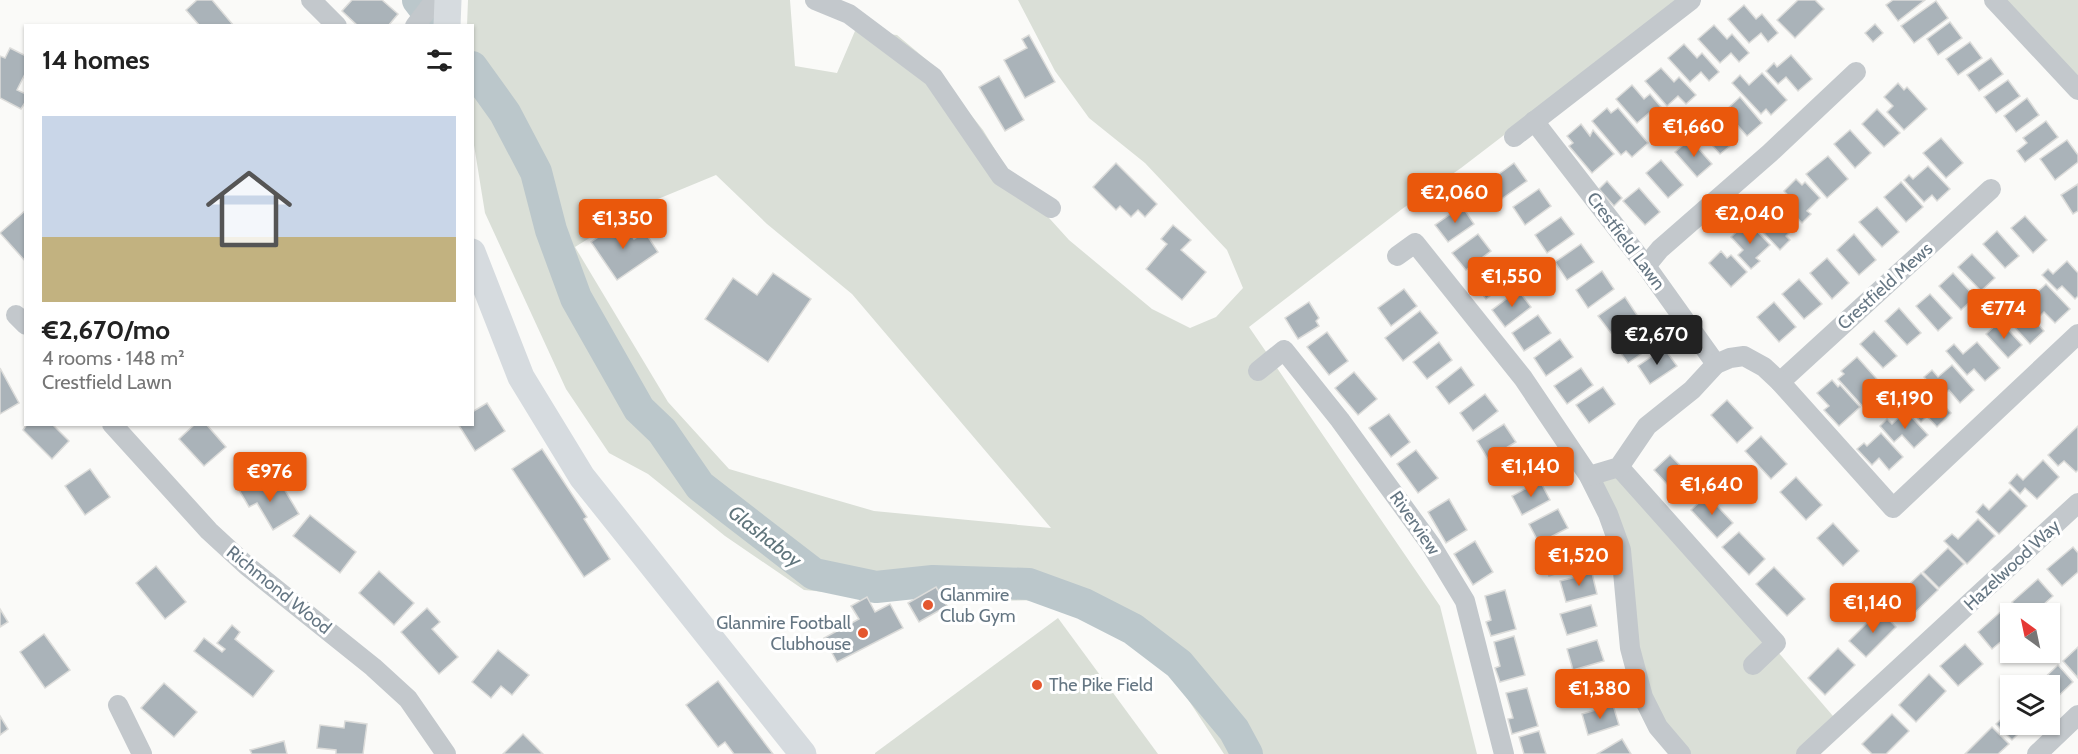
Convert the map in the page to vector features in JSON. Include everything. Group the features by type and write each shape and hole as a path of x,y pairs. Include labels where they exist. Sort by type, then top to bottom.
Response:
{"main road":[{"path":"447,24 448,0"},
{"path":"474,257 521,377 582,477 803,754"}],"street":[{"path":"311,0 335,24"},
{"path":"416,24 435,0"},
{"path":"815,0 849,14 933,76 1001,176 1051,208"},
{"path":"1514,137 1691,0"},
{"path":"1994,0 2078,90"},
{"path":"1646,266 1660,249 1770,153 1856,72"},
{"name":"Crestfield Lawn","path":"1534,121 1646,266 1716,364"},
{"name":"Crestfield Mews","path":"1780,382 1991,189"},
{"path":"1397,256 1415,243 1523,378 1589,476 1608,514 1621,550 1630,648 1643,697 1658,727 1682,754"},
{"path":"1589,476 1619,467 1647,426 1692,390 1716,364 1730,358 1744,356 1764,367 1780,382 1893,508 2078,334"},
{"name":"Riverview","path":"1258,371 1284,350 1340,420 1431,545 1465,601 1504,754"},
{"name":"Richmond Wood","path":"114,426 209,531 247,566 360,656 408,699 446,754"},
{"path":"1619,467 1776,643 1753,665"},
{"name":"Hazelwood Way","path":"1806,754 2078,503"},
{"path":"118,705 142,754"},
{"path":"2037,754 2078,716"}],"shaded area":[{"path":"468,0 790,0 795,66 837,73 855,31 897,35 928,61 983,130 1012,177 1069,240 1152,309 1190,328 1216,317 1243,288 1227,250 1145,163 1089,118 1055,71 1018,0 1681,0 1249,327 1440,606 1477,754 1224,754 1164,663 1108,625 1052,600 972,601 878,597 804,590 725,536 648,474 609,453 566,389 485,213 474,145 474,24 467,24","holes":["716,175 767,224 852,294 1051,528 874,511 729,469 668,402 575,247 641,206"]},
{"path":"1984,0 2078,0 2078,93"},
{"path":"1619,467 1839,723 1806,754 1681,754 1658,727 1589,476"},
{"name":"The Pike Field","path":"1058,618 1158,754 875,754 875,753"}],"building":[{"path":"197,0 212,0 232,24 198,24 186,10"},
{"path":"352,0 382,0 398,14 390,24 356,24 342,11"},
{"path":"1798,0 1815,0 1824,9 1795,38 1777,20"},
{"path":"1893,0 1925,0 1898,21 1886,5"},
{"path":"1936,1 1948,18 1914,43 1901,26"},
{"path":"1744,5 1756,19 1762,14 1778,33 1768,42 1761,33 1749,43 1728,19"},
{"path":"1950,22 1962,38 1938,55 1927,39"},
{"path":"1875,24 1883,33 1873,42 1865,33"},
{"path":"1714,25 1727,39 1732,34 1749,53 1739,62 1731,53 1720,63 1698,39"},
{"path":"1029,35 1055,82 1025,98 1004,60 1027,48 1022,39"},
{"path":"1970,42 1982,58 1958,75 1946,59"},
{"path":"1684,44 1697,58 1702,53 1719,72 1709,81 1701,72 1690,82 1668,58"},
{"path":"10,48 24,55 24,76 17,90 24,93 24,104 21,109 0,98 0,56 5,58"},
{"path":"1791,55 1812,79 1798,91 1786,77 1778,84 1766,71 1774,63 1777,67"},
{"path":"1991,58 2003,74 1979,91 1967,75"},
{"path":"1661,68 1674,82 1679,77 1696,95 1686,104 1678,96 1667,106 1645,81"},
{"path":"1762,73 1787,100 1771,115 1766,109 1761,114 1732,83 1740,75 1749,85"},
{"path":"999,76 1024,120 1005,131 979,87"},
{"path":"2008,80 2020,96 1996,113 1984,97"},
{"path":"1898,83 1904,90 1907,87 1927,109 1904,130 1887,112 1893,106 1884,97"},
{"path":"1632,85 1644,99 1650,94 1666,113 1656,121 1649,113 1637,123 1616,99"},
{"path":"1740,97 1762,123 1747,136 1725,111"},
{"path":"2027,98 2039,115 2016,132 2004,116"},
{"path":"1607,108 1611,113 1618,108 1648,143 1632,157 1626,151 1621,155 1592,121"},
{"path":"1877,109 1900,133 1884,147 1862,124"},
{"path":"1713,116 1736,141 1720,154 1698,129"},
{"path":"2046,121 2058,137 2025,162 2017,151 2027,143 2023,138"},
{"path":"1581,124 1590,136 1593,130 1614,154 1592,173 1569,146 1573,143 1567,136"},
{"path":"1850,130 1871,153 1855,168 1834,144"},
{"path":"1941,138 1963,163 1946,178 1923,153"},
{"path":"1690,139 1712,164 1697,177 1675,152"},
{"path":"2067,140 2078,155 2078,162 2055,180 2040,159"},
{"path":"1828,156 1848,179 1827,198 1806,174"},
{"path":"1661,160 1683,185 1668,198 1646,173"},
{"path":"1116,163 1157,204 1145,217 1138,210 1131,217 1120,206 1116,210 1093,187"},
{"path":"1514,163 1527,181 1500,200 1488,182"},
{"path":"1928,166 1950,189 1937,201 1932,195 1924,202 1904,180 1909,175 1913,179"},
{"path":"1796,179 1802,185 1805,182 1820,198 1807,211 1811,214 1802,223 1788,208 1795,203 1784,191"},
{"path":"1607,181 1622,198 1614,206 1599,189"},
{"path":"1901,182 1923,207 1906,222 1884,197"},
{"path":"2078,184 2078,211 2073,214 2061,195"},
{"path":"1639,188 1660,212 1645,225 1623,201"},
{"path":"1539,189 1551,206 1525,225 1513,207"},
{"path":"1773,203 1797,225 1786,236 1790,240 1780,250 1764,233 1770,228 1759,216"},
{"path":"1462,206 1474,224 1448,242 1435,225"},
{"path":"1877,207 1899,232 1882,247 1859,222"},
{"path":"24,212 24,260 0,233"},
{"path":"2025,216 2047,240 2033,253 2011,228"},
{"path":"1561,217 1574,234 1547,253 1535,235"},
{"path":"622,221 634,239 645,232 658,252 617,280 591,242"},
{"path":"1173,225 1191,240 1181,250 1206,272 1182,300 1146,269 1167,244 1161,239"},
{"path":"1744,225 1750,232 1754,228 1770,245 1756,258 1760,261 1751,269 1738,255 1743,250 1731,237"},
{"path":"1997,231 2019,256 2005,268 1983,244"},
{"path":"1478,234 1491,251 1466,270 1452,253"},
{"path":"1854,234 1876,260 1859,275 1837,250"},
{"path":"1581,244 1594,262 1567,280 1555,262"},
{"path":"1721,251 1727,258 1731,255 1747,272 1731,287 1709,263"},
{"path":"1972,254 1995,278 1981,291 1958,267"},
{"path":"1827,258 1849,283 1832,299 1810,273"},
{"path":"2067,261 2078,273 2078,296 2075,299 2062,286 2057,290 2042,275 2048,269 2053,274"},
{"path":"1499,262 1512,279 1486,299 1473,282"},
{"path":"1602,271 1614,289 1588,308 1576,290"},
{"path":"773,273 811,299 768,362 705,319 733,278 757,295"},
{"path":"1953,273 1975,297 1961,310 1939,286"},
{"path":"1799,279 1822,304 1804,319 1782,294"},
{"path":"2046,284 2070,309 2055,323 2044,312 2038,318 2018,297 2026,290 2032,297"},
{"path":"1404,289 1417,306 1391,326 1378,308"},
{"path":"1518,290 1531,307 1505,327 1492,310"},
{"path":"1930,294 1952,318 1938,331 1916,306"},
{"path":"1625,297 1637,315 1611,333 1598,316"},
{"path":"1309,302 1319,318 1316,321 1319,326 1298,339 1285,318"},
{"path":"1774,302 1796,327 1779,342 1757,317"},
{"path":"2022,307 2044,331 2030,344 2008,320"},
{"path":"1899,308 1921,333 1907,345 1885,321"},
{"path":"1420,311 1438,333 1403,361 1385,338"},
{"path":"1538,315 1551,333 1524,351 1512,333"},
{"path":"2000,321 2022,345 2008,358 1986,334"},
{"path":"1642,327 1654,345 1628,363 1615,345"},
{"path":"1874,331 1897,356 1883,368 1860,344"},
{"path":"1327,332 1348,361 1329,375 1307,347"},
{"path":"1560,339 1573,357 1546,376 1534,358"},
{"path":"1439,342 1452,360 1427,379 1413,362"},
{"path":"1977,342 2000,368 1985,381 1974,369 1967,375 1946,351 1954,344 1963,354"},
{"path":"1664,348 1677,366 1650,384 1638,366"},
{"path":"1857,357 1883,386 1878,391 1882,396 1866,410 1838,379 1844,374 1841,371"},
{"path":"1952,365 1974,390 1960,403 1949,390 1941,397 1924,377 1932,370 1938,377"},
{"path":"1461,367 1474,385 1449,404 1436,387"},
{"path":"0,368 19,403 0,414"},
{"path":"1581,368 1593,385 1567,404 1554,386"},
{"path":"1354,372 1377,399 1358,415 1335,388"},
{"path":"1832,380 1838,387 1840,385 1860,407 1839,426 1824,410 1829,406 1817,393"},
{"path":"1603,387 1615,404 1589,423 1576,405"},
{"path":"1906,387 1918,399 1928,389 1951,413 1937,427 1927,416 1921,422 1897,396"},
{"path":"1485,394 1498,411 1473,431 1460,413"},
{"path":"1727,400 1753,428 1737,443 1711,415"},
{"path":"487,403 505,431 475,451 459,426 474,426 474,411"},
{"path":"1906,411 1928,435 1914,448 1902,435 1894,442 1880,426 1887,419 1892,424"},
{"path":"1389,414 1410,442 1391,457 1369,428"},
{"path":"1504,424 1516,442 1488,459 1477,441"},
{"path":"26,426 54,426 69,441 52,459 23,430"},
{"path":"193,426 208,426 226,447 204,466 179,439"},
{"path":"2078,426 2078,470 2076,472 2064,461 2058,466 2048,455"},
{"path":"1881,433 1903,457 1889,470 1879,458 1872,465 1857,449 1864,443 1867,446"},
{"path":"1761,436 1787,464 1771,479 1745,451"},
{"path":"542,449 587,517 584,519 610,559 584,577 512,469"},
{"path":"1519,449 1530,468 1503,485 1492,466"},
{"path":"1416,450 1438,478 1418,493 1397,464"},
{"path":"1670,455 1697,483 1680,498 1654,470"},
{"path":"2043,460 2059,477 2037,499 2025,488 2020,494 2009,483 2017,474 2023,480"},
{"path":"90,469 110,497 85,515 65,486"},
{"path":"260,477 271,494 283,487 299,514 273,530 257,503 249,507 239,490"},
{"path":"1796,477 1822,505 1806,520 1780,492"},
{"path":"1540,481 1550,500 1522,515 1512,496"},
{"path":"2010,489 2027,506 1999,534 1976,512 1983,504 1989,510"},
{"path":"1707,495 1733,523 1717,538 1691,510"},
{"path":"1449,499 1467,530 1446,543 1428,512"},
{"path":"1558,509 1568,528 1539,543 1529,524"},
{"path":"310,515 356,552 340,573 293,536"},
{"path":"1978,519 1995,536 1967,564 1944,541 1952,534 1958,539"},
{"path":"1833,523 1859,551 1843,566 1817,538"},
{"path":"1739,532 1765,559 1749,575 1722,547"},
{"path":"1475,541 1493,572 1473,585 1454,554"},
{"path":"1574,545 1580,566 1549,576 1543,555"},
{"path":"2073,547 2078,553 2078,572 2062,586 2047,569"},
{"path":"1948,548 1964,564 1939,588 1923,572"},
{"path":"156,566 186,602 165,619 136,583"},
{"path":"1774,567 1805,599 1787,616 1756,584"},
{"path":"379,571 414,603 394,625 359,593"},
{"path":"1592,573 1597,594 1566,602 1560,581"},
{"path":"1921,573 1938,590 1907,620 1890,603"},
{"path":"2038,579 2053,596 2045,603 2012,602"},
{"name":"Glanmire Club Gym","path":"936,587 947,606 919,622 908,603"},
{"path":"1505,590 1516,629 1491,636 1486,622 1491,620 1485,596"},
{"name":"Glanmire Football Clubhouse","path":"867,597 875,612 890,604 903,628 837,662 824,638 859,619 851,606"},
{"path":"1591,605 1597,626 1567,635 1560,614"},
{"path":"427,608 440,622 432,629 458,657 439,674 401,632"},
{"path":"0,609 8,622 0,627"},
{"path":"1880,610 1896,627 1866,657 1849,641"},
{"path":"2000,612 2000,642 1992,649 1978,632"},
{"path":"232,625 240,632 235,639 274,671 253,697 194,651 204,638 222,652 225,649 217,643"},
{"path":"44,634 70,670 45,688 20,652"},
{"path":"1514,636 1525,675 1500,682 1495,668 1500,666 1494,642"},
{"path":"1597,640 1604,661 1573,670 1567,649"},
{"path":"1965,644 1983,664 1958,686 1940,666"},
{"path":"2078,647 2078,678 2063,661"},
{"path":"1838,648 1855,665 1825,695 1808,678"},
{"path":"498,650 529,675 512,695 501,686 491,698 472,682"},
{"path":"2058,665 2073,682 2060,694 2060,675 2048,675"},
{"path":"1604,672 1610,693 1580,702 1573,681"},
{"path":"1929,674 1946,691 1916,722 1899,705"},
{"path":"718,681 773,754 734,754 725,742 718,747 686,705"},
{"path":"164,683 197,712 174,737 141,708"},
{"path":"1527,688 1538,726 1512,734 1508,719 1513,718 1506,693"},
{"path":"1613,705 1619,725 1588,735 1582,714"},
{"path":"1892,714 1909,731 1886,754 1872,754 1862,744"},
{"path":"0,716 8,729 0,735"},
{"path":"345,721 367,724 363,754 336,754 336,750 317,748 320,725 344,728"},
{"path":"1992,727 2009,744 1998,754 1965,754"},
{"path":"1539,731 1546,754 1524,754 1519,737"},
{"path":"523,734 543,754 503,754"},
{"path":"2007,735 2017,735 2012,740"},
{"path":"1622,739 1631,754 1597,754"},
{"path":"284,741 287,754 252,754 250,750"}],"waterway":[{"name":"Glashaboy","path":"418,0 436,24"},
{"name":"Glashaboy","path":"474,70 505,113 536,172 551,230 576,298 639,409 662,431 700,486 814,574 876,587 933,581 1029,584 1084,604 1133,629 1179,664 1234,730 1247,754"}],"place":[{"name":"Glanmire Club Gym","path":"928,605"},
{"name":"Glanmire Football Clubhouse","path":"863,633"},
{"name":"The Pike Field","path":"1037,685"}]}
